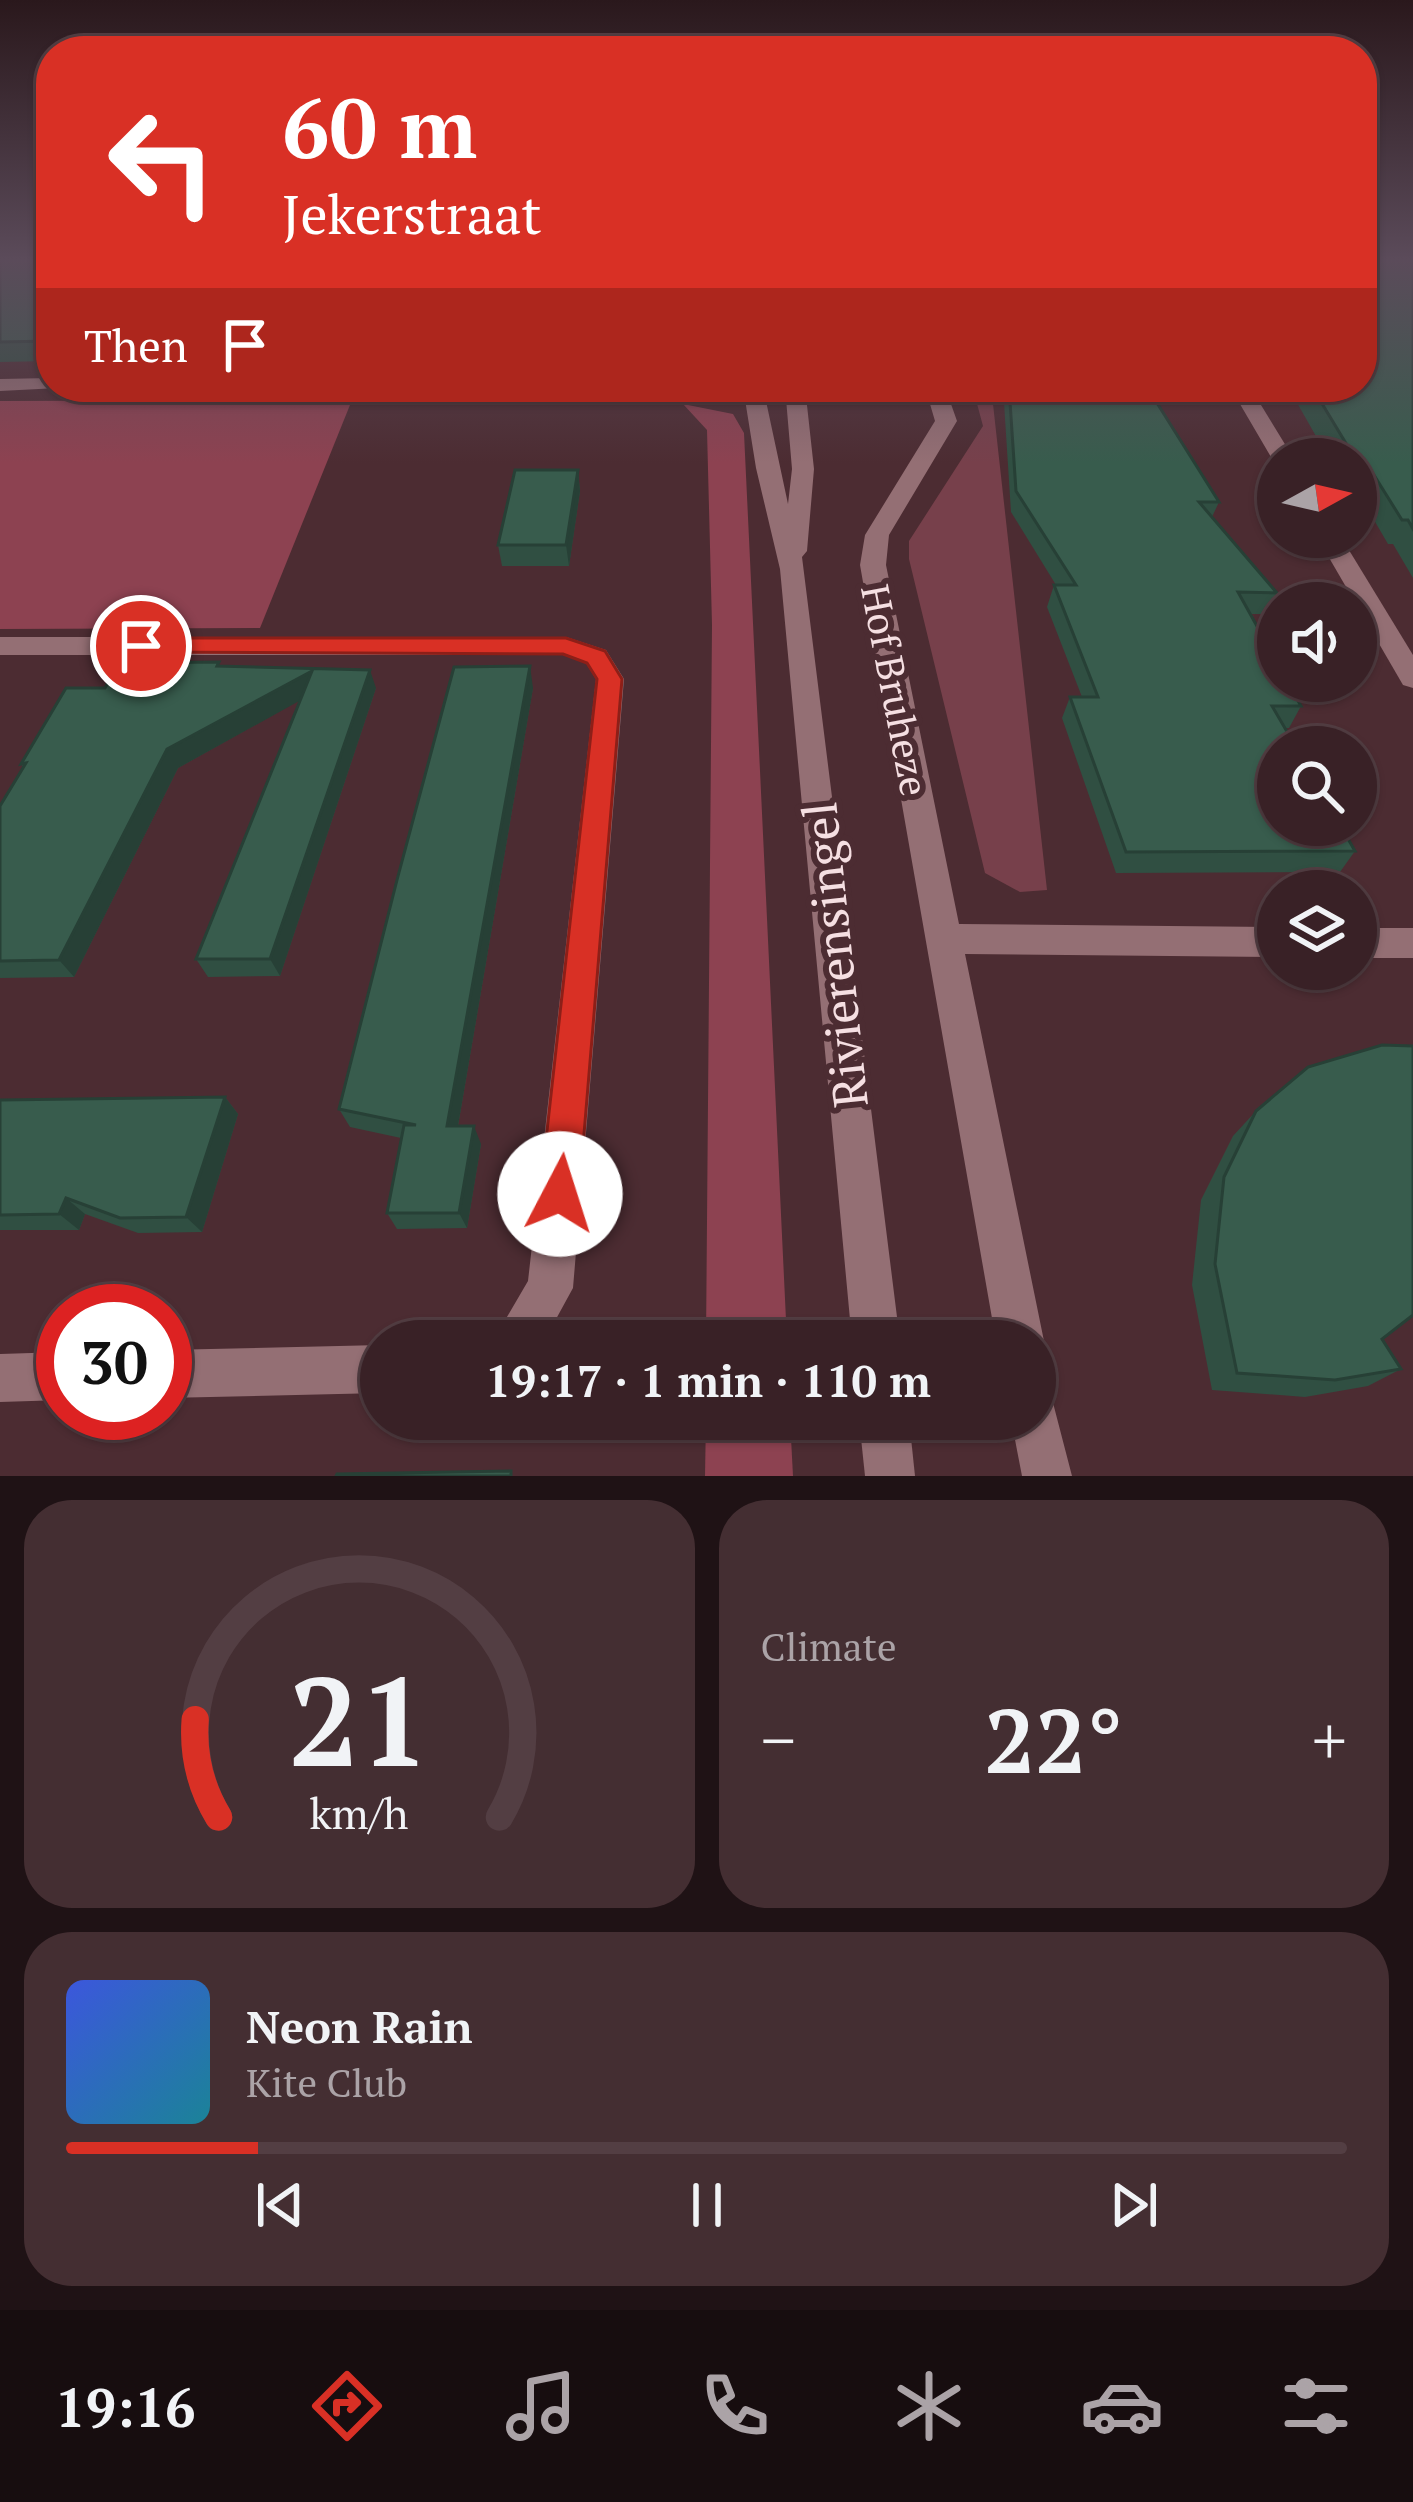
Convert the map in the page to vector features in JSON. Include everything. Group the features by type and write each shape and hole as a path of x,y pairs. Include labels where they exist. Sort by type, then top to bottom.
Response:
{"street":[{"path":"0,385 36,384"},
{"name":"Rivierensingel","path":"756,402 766,468 794,569 874,1320"},
{"name":"Rivierensingel","path":"794,569 803,469 796,402"},
{"name":"Hof Bruheze","path":"939,402 946,421 877,535 873,565 1017,1320"},
{"path":"1249,402 1270,438"},
{"path":"1342,558 1413,678"},
{"path":"0,646 566,646 596,657 610,679 550,1288 530,1320"},
{"path":"942,939 1257,942"},
{"path":"1377,943 1413,944"},
{"path":"192,1373 360,1369"},
{"path":"0,1378 36,1377"},
{"path":"886,1440 890,1476"},
{"path":"1040,1440 1047,1476"}],"shaded area":[{"path":"0,401 351,402 260,628 0,629"},
{"path":"977,402 993,404 1047,890 1020,892 985,873 909,559 909,541 983,426"},
{"path":"683,404 733,414 744,433 786,1320 706,1320 712,625 707,430"},
{"path":"706,1440 791,1440 793,1476 705,1476"}],"building":[{"path":"0,326 36,326 36,341 0,342"},
{"path":"1377,326 1413,326 1413,529 1408,520 1402,520 1377,480 1377,438 1343,438 1321,402 1377,402"},
{"path":"1010,402 1156,402 1219,502 1199,502 1268,582 1257,582 1257,592 1238,592 1257,626 1257,702 1299,702 1301,706 1272,706 1284,726 1257,726 1257,846 1352,846 1355,851 1126,852 1070,697 1098,697 1054,585 1076,585 1016,491"},
{"path":"515,470 578,470 566,545 498,545"},
{"path":"219,662 217,666 370,670 270,959 196,959 312,671 167,749 59,960 0,961 0,806 66,688 105,688 119,663"},
{"path":"530,666 447,1126 474,1126 459,1213 387,1213 404,1125 416,1125 339,1109 397,880 454,667"},
{"path":"1382,1045 1413,1046 1413,1315 1382,1339 1401,1369 1335,1380 1237,1373 1215,1264 1224,1177 1256,1111 1308,1067"},
{"path":"225,1097 186,1217 120,1218 66,1198 59,1214 0,1215 0,1100"},
{"path":"511,1471 511,1476 336,1476 337,1474"}],"route":[{"path":"141,646 566,646 596,657 610,679 560,1194"}]}
